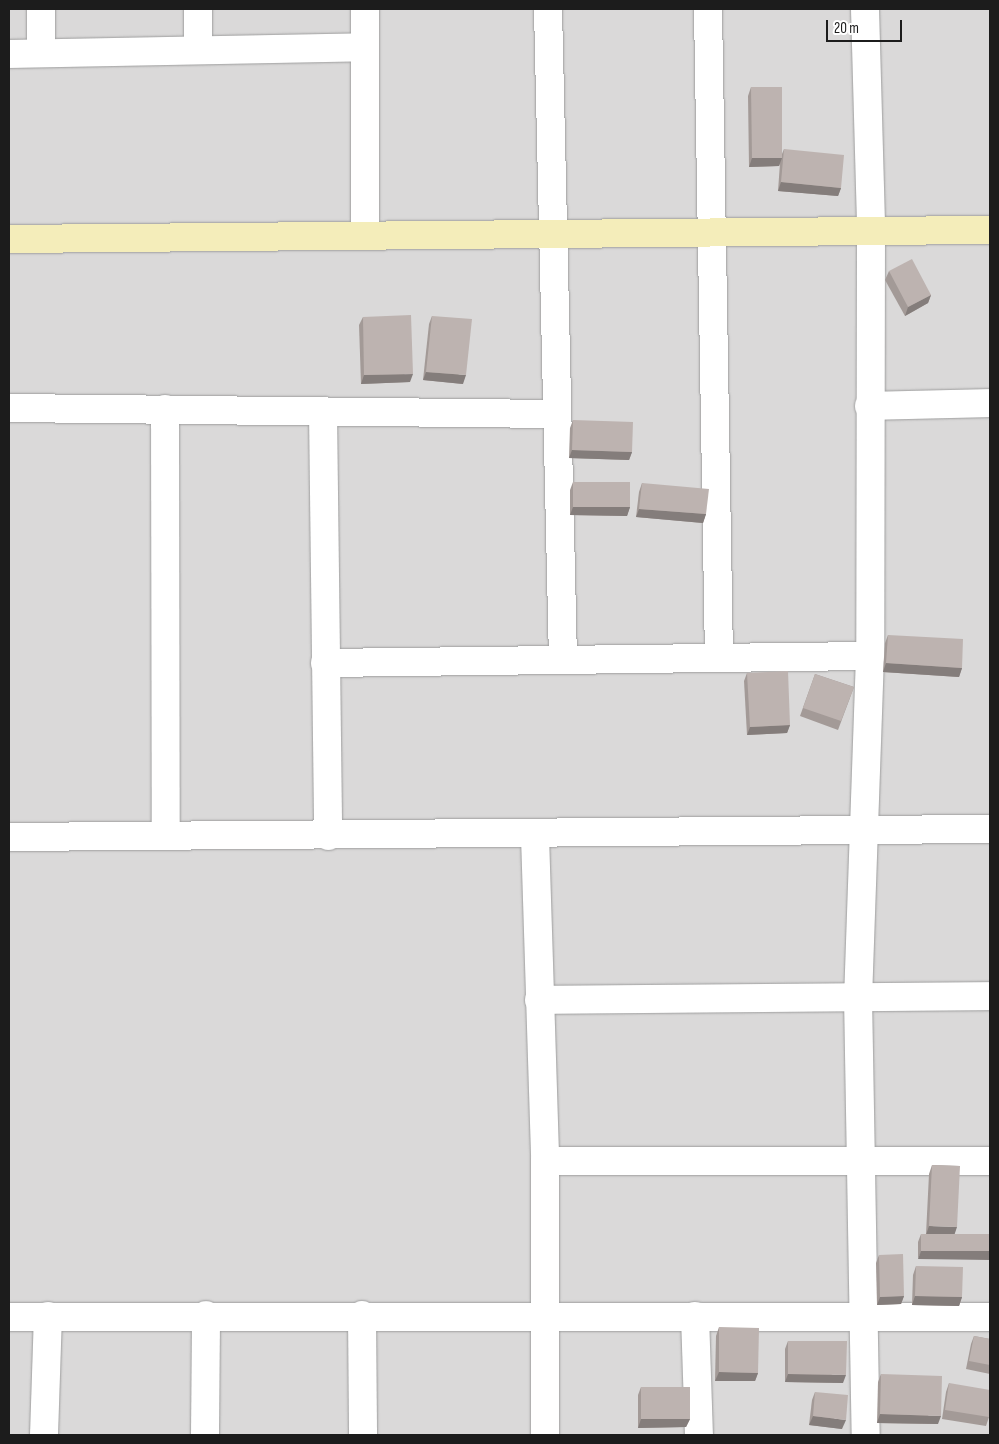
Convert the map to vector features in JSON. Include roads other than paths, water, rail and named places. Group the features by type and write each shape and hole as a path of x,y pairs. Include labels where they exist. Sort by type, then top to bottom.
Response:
{"street":[{"path":"41,9 41,52"},
{"path":"198,9 198,49"},
{"path":"365,9 365,234"},
{"path":"548,9 563,660"},
{"path":"708,9 714,229 720,658"},
{"path":"864,9 870,230 870,656 858,996 859,1159 865,1316 866,1435"},
{"path":"9,54 365,46"},
{"path":"9,239 714,229 990,230"},
{"path":"869,406 990,403"},
{"path":"9,408 557,414"},
{"path":"165,410 166,836"},
{"path":"323,411 328,836"},
{"path":"326,663 870,656"},
{"path":"9,837 536,836 865,829 990,829"},
{"path":"536,836 539,1000 545,1161 544,1318 546,1435"},
{"path":"539,1000 990,996"},
{"path":"545,1161 859,1159 990,1161"},
{"path":"205,1435 206,1315"},
{"path":"362,1315 364,1435"},
{"path":"9,1316 990,1317"},
{"path":"44,1435 48,1316"},
{"path":"695,1316 699,1435"}]}
